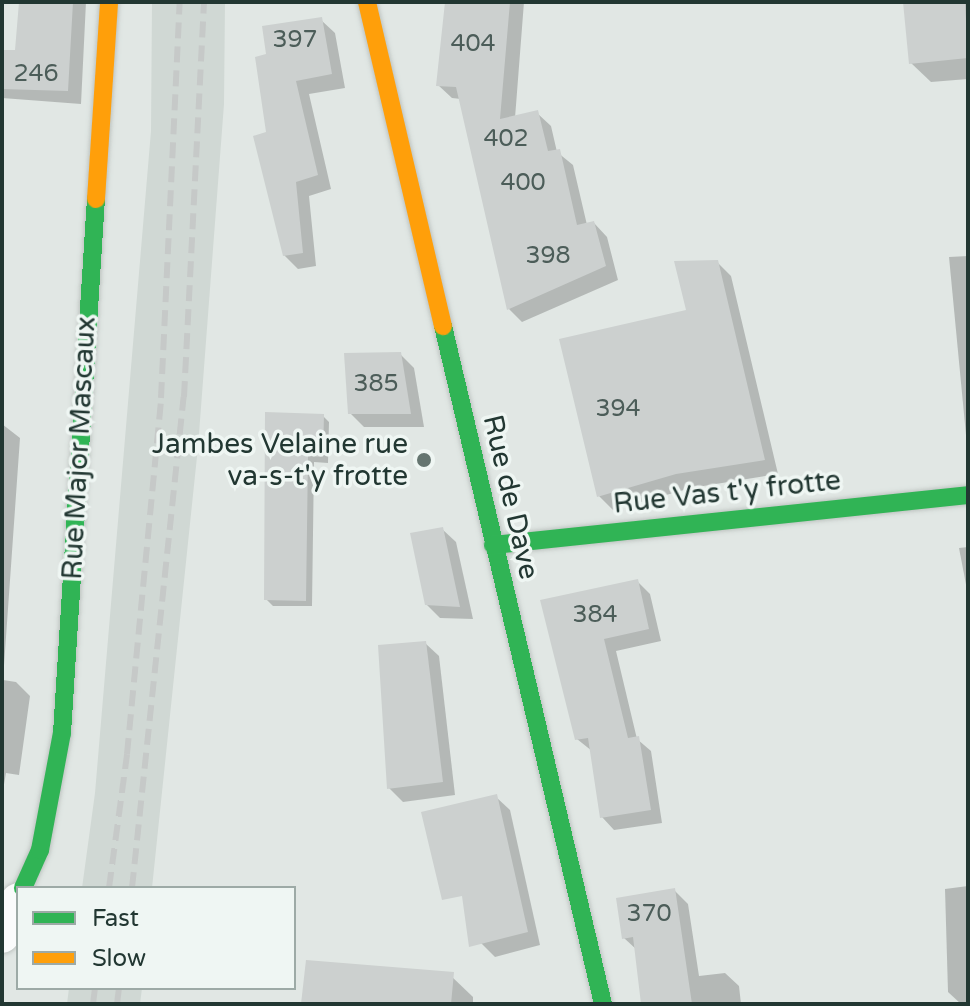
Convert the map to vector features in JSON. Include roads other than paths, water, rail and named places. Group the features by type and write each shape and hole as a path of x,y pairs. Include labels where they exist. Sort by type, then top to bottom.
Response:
{"street":[{"name":"Rue Major Mascaux","path":"24,886 40,850 62,733 109,2"},
{"name":"Rue de Dave","path":"367,2 603,1004"},
{"name":"Rue Vas t'y frotte","path":"493,545 968,495"},
{"path":"2,936 16,904"}],"railway":[{"path":"109,886 127,754 161,398 180,2"},
{"path":"132,886 184,397 204,2"},
{"path":"93,1004 95,990"},
{"path":"117,1004 119,990"}],"place":[{"name":"Jambes Velaine rue va-s-t'y frotte","path":"424,460"}]}
